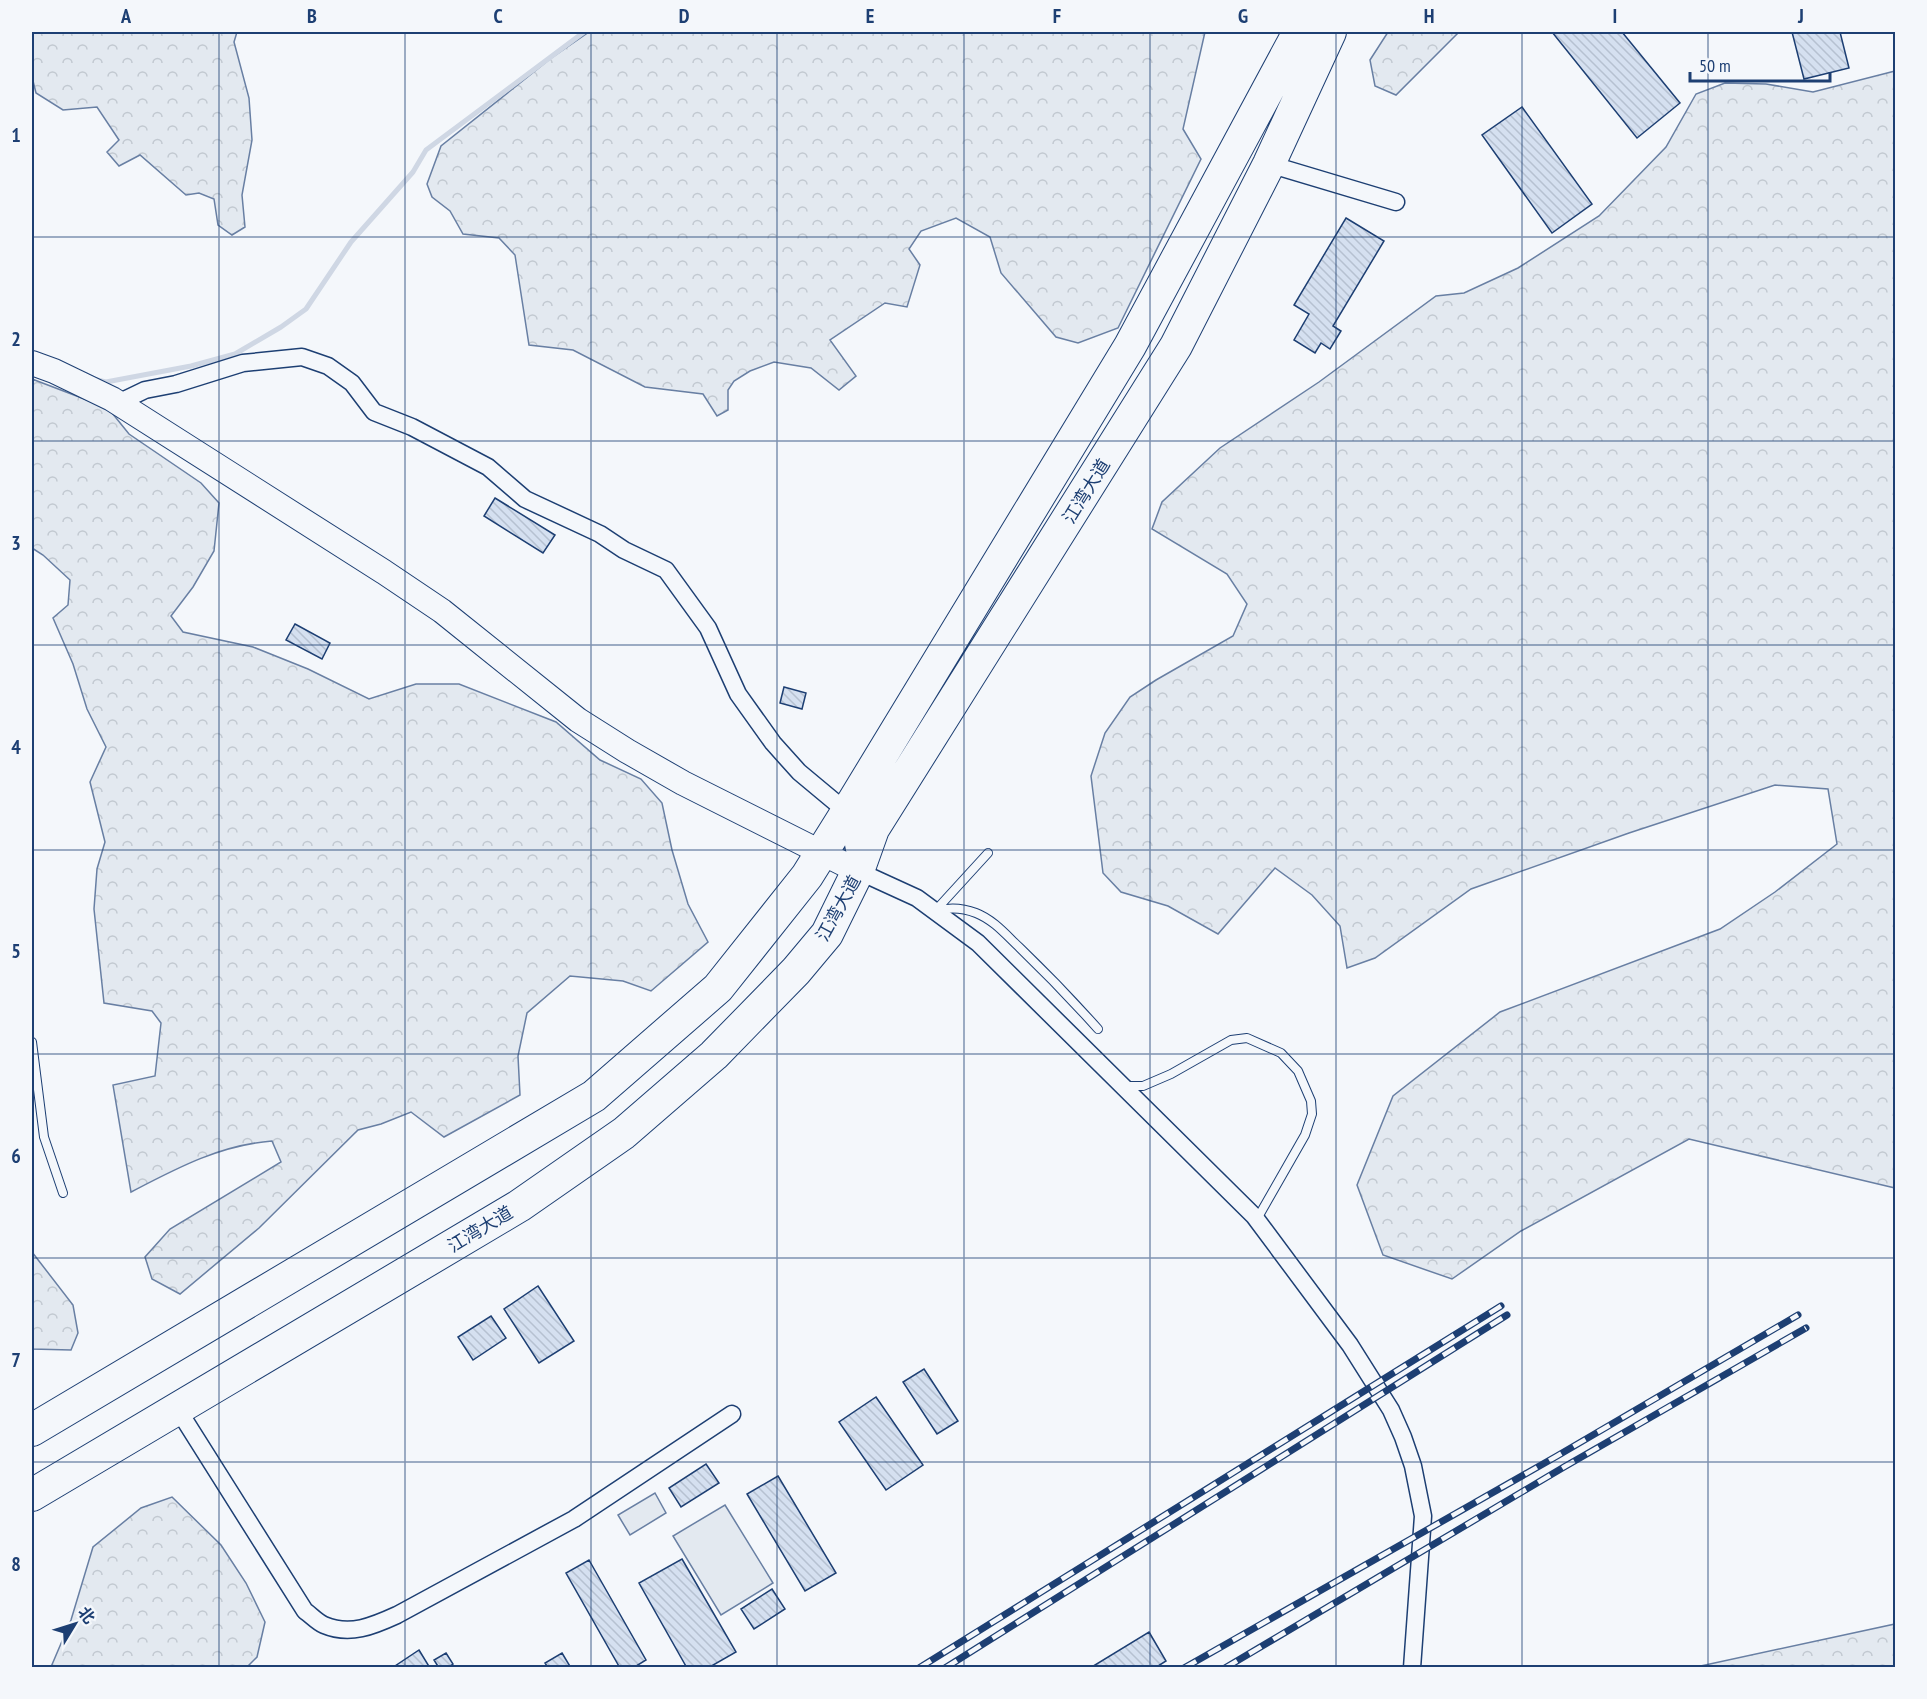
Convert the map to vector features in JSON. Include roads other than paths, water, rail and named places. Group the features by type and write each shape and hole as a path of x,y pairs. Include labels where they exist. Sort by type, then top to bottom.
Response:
{"highway":[{"name":"江湾大道","path":"32,1430 594,1096 718,988 807,876 848,812 1130,346 1299,32"},
{"name":"江湾大道","path":"32,1495 519,1206 624,1133 714,1055 796,971 827,933 858,871 873,829 1176,346 1269,164 1330,32"}],"street":[{"path":"1269,164 1396,202"},
{"path":"118,403 145,390 176,384 243,363 302,357 328,366 352,383 374,412 412,427 488,467 525,499 600,534 624,550 666,570 708,628 738,694 773,743 799,772 848,812 858,871"},
{"path":"32,363 54,371 118,403 248,484 442,611 578,720 683,783 917,898 978,943 1256,1220 1350,1345 1391,1410 1413,1467 1423,1516 1412,1668"},
{"path":"177,1408 305,1611 324,1625 349,1631 370,1627 397,1615 574,1519 732,1414"}],"lane":[{"path":"935,912 988,853"},
{"path":"935,912 946,908 959,909 977,914 996,925 1050,977 1098,1029"},
{"path":"1122,1086 1143,1086 1172,1074 1231,1040 1247,1038 1281,1053 1298,1071 1311,1101 1312,1114 1305,1135 1256,1220"},
{"path":"32,1042 44,1137 63,1193"}],"waterway":[{"path":"97,380 106,382 191,366 235,354 281,327 306,309 351,242 413,172 426,150 584,32"}],"railway":[{"path":"919,1668 1501,1306"},
{"path":"945,1668 1507,1315"},
{"path":"1184,1668 1557,1456 1798,1315"},
{"path":"1225,1668 1564,1467 1806,1328"}]}
